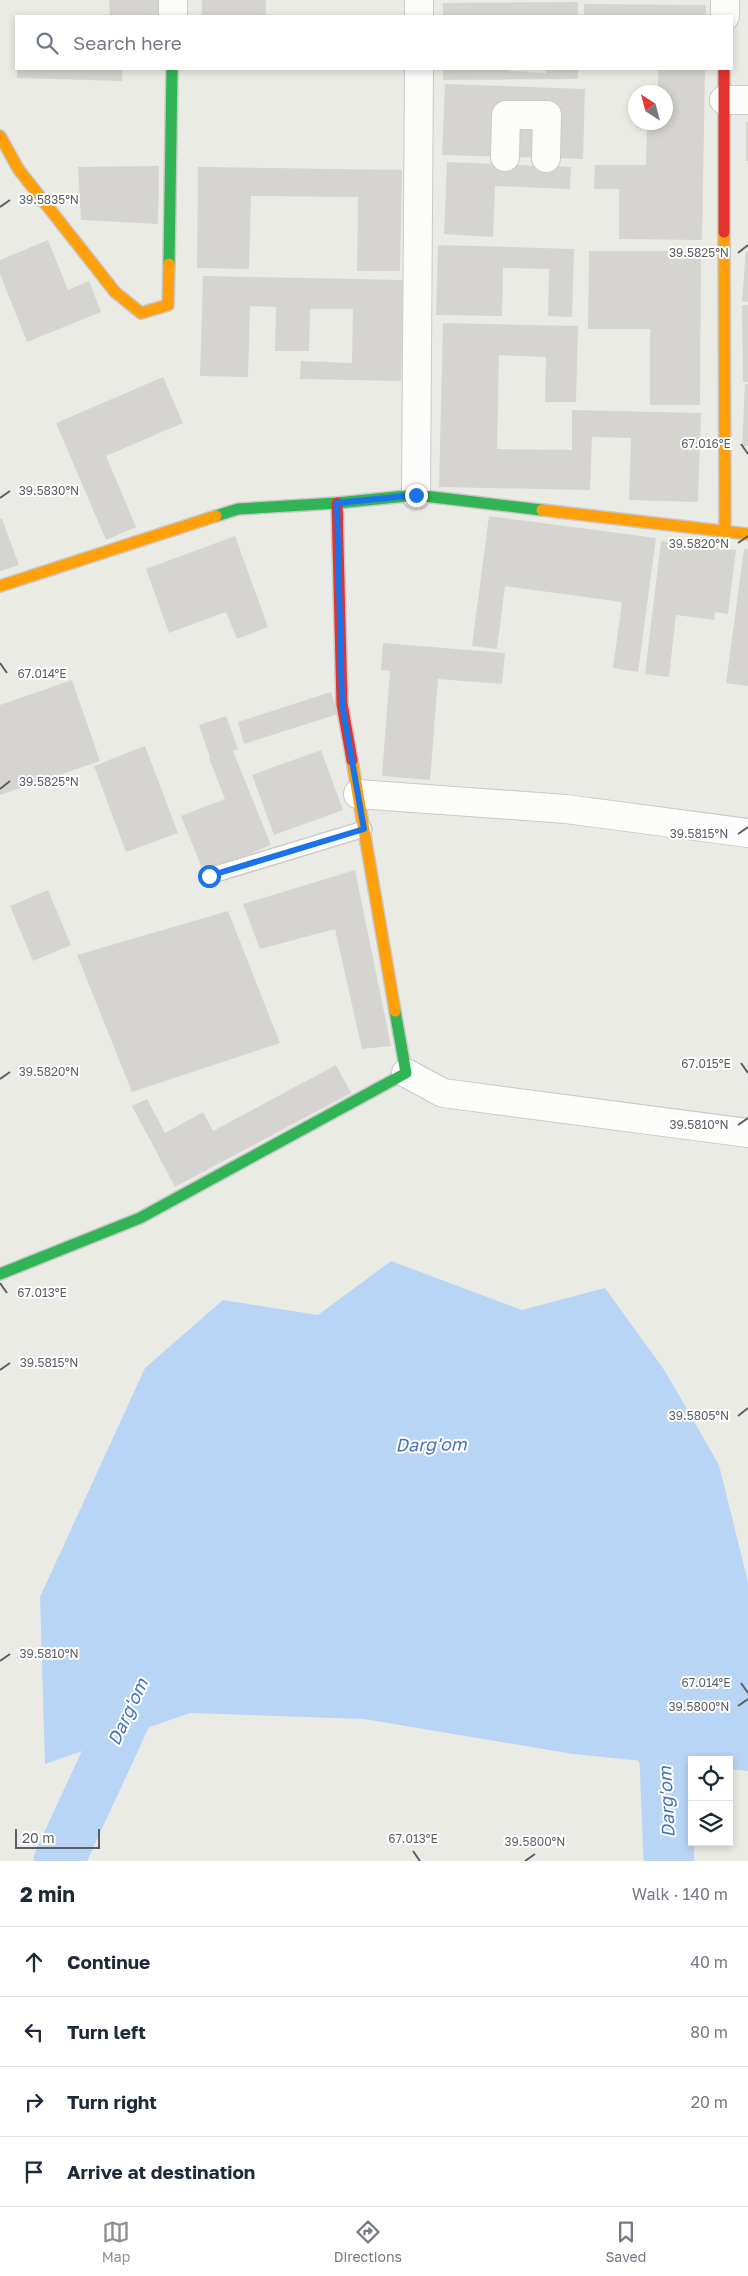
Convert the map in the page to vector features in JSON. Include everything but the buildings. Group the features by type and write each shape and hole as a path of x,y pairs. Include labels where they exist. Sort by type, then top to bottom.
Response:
{"street":[{"path":"172,15 173,0"},
{"path":"419,0 419,15"},
{"path":"725,0 725,15"},
{"path":"0,136 19,170 115,292 141,313 168,305 172,70"},
{"path":"416,495 419,70"},
{"path":"724,70 736,100 725,531"},
{"path":"505,157 506,115 546,115 546,158"},
{"path":"0,586 238,509 337,503 416,495 748,534"},
{"path":"337,503 342,704 406,1073"},
{"path":"358,794 566,809 748,833"},
{"path":"406,1073 443,1093 748,1133"},
{"path":"0,1274 140,1218 406,1073"}],"lane":[{"path":"209,876 364,829"}],"water":[{"path":"391,1261 522,1310 605,1288 665,1371 719,1465 748,1582 748,1771 733,1769 733,1756 688,1756 688,1766 573,1754 364,1719 190,1713 45,1764 40,1597 145,1368 223,1300 318,1315"}],"waterway":[{"name":"Darg'om","path":"59,1861 145,1675"},
{"name":"Darg'om","path":"643,1696 665,1760 669,1861"}],"traffic: fast":[{"path":"169,264 172,70"},
{"path":"216,516 238,509 337,503 416,495 542,510"},
{"path":"0,1274 140,1218 406,1073 395,1011"}],"traffic: slow":[{"path":"0,136 19,170 115,292 141,313 168,305 169,264"},
{"path":"724,232 725,531"},
{"path":"542,510 748,534"},
{"path":"0,586 216,516"},
{"path":"352,760 395,1011"}],"traffic: jam":[{"path":"724,70 724,232"},
{"path":"337,503 342,704 352,760"}],"route":[{"path":"209,876 364,829 342,704 337,503 416,495"}]}
